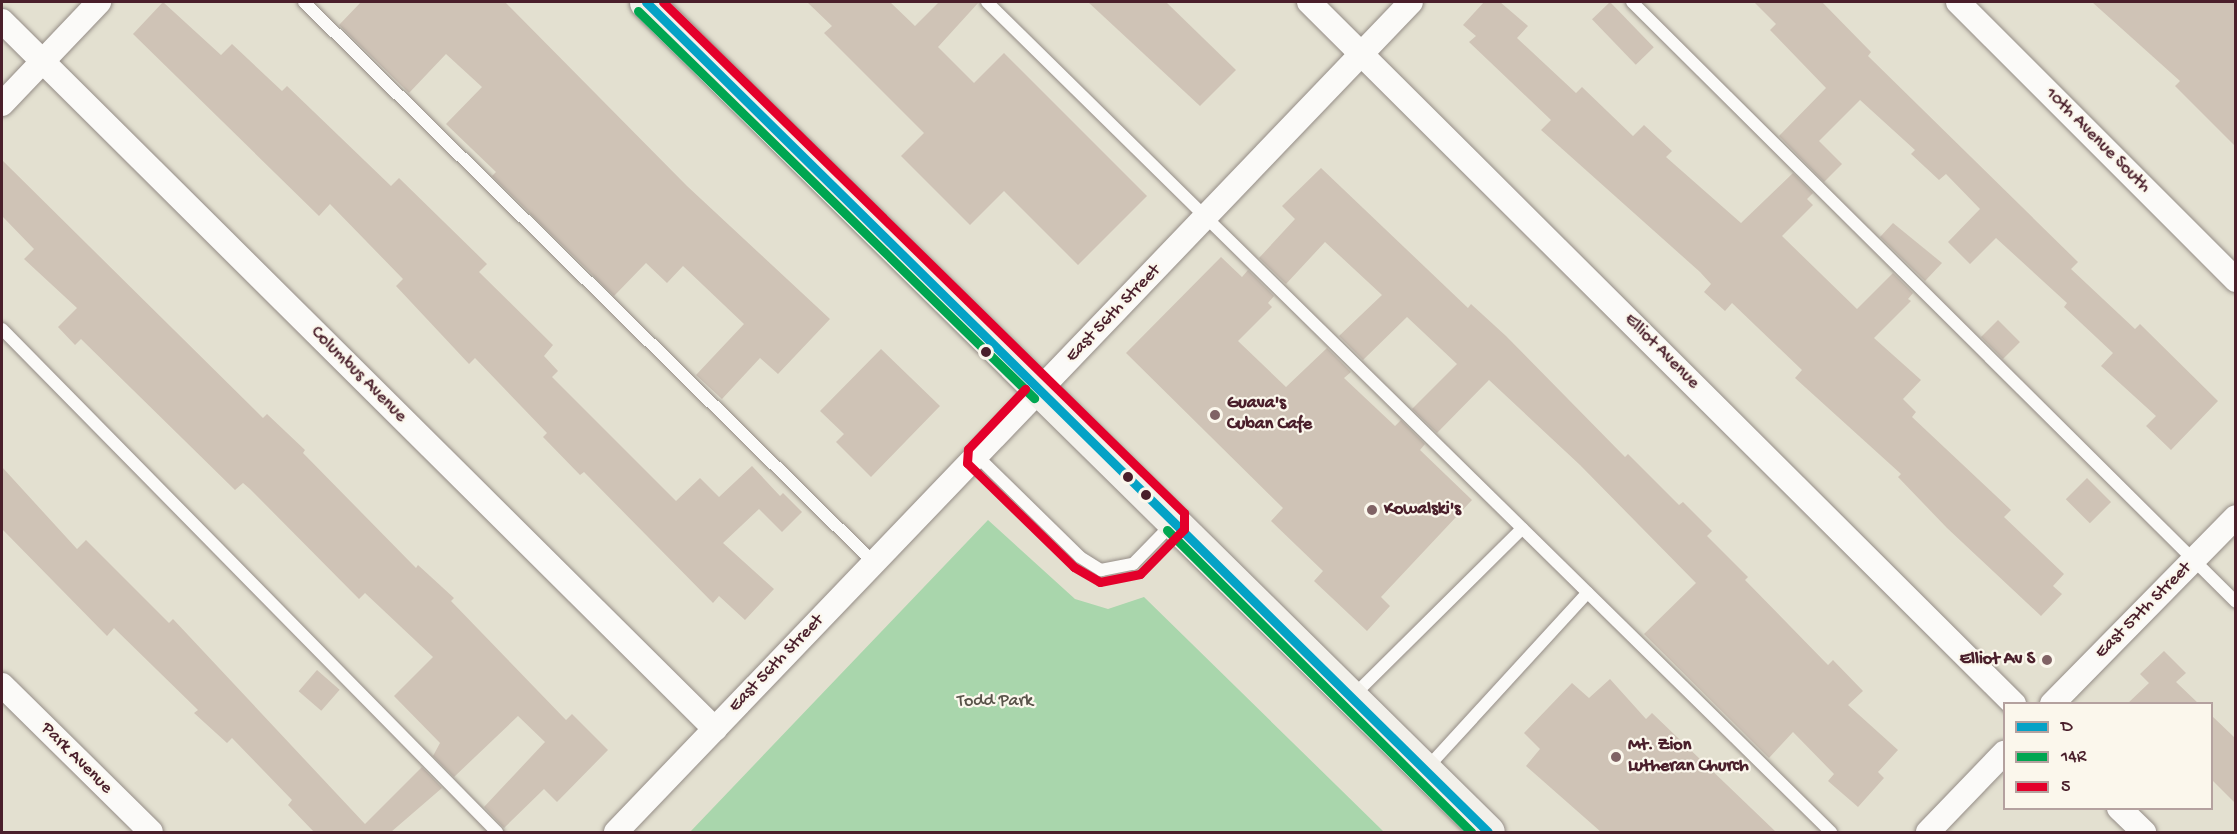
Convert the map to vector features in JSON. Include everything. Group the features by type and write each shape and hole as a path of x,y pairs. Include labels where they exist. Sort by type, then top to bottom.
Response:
{"street":[{"path":"2,104 99,2"},
{"path":"646,2 1042,389 1488,832"},
{"name":"Elliot Avenue","path":"1309,2 2012,702"},
{"name":"East 56th Street","path":"616,832 1411,2"},
{"name":"10th Avenue South","path":"1959,2 2235,280"},
{"name":"Columbus Avenue","path":"2,21 715,729"},
{"name":"East 57th Street","path":"2054,702 2235,517"},
{"name":"Park Avenue","path":"2,685 151,832"},
{"path":"1928,832 2003,754"},
{"path":"2122,810 2144,832"}],"lane":[{"path":"303,2 874,563"},
{"path":"987,2 1831,832"},
{"path":"1632,2 2235,602"},
{"path":"2,329 497,832"},
{"path":"977,456 1080,557 1101,570 1133,564 1175,521"},
{"path":"1352,697 1522,528"},
{"path":"1425,770 1587,593"}],"green space":[{"name":"Todd Park","path":"988,520 1075,599 1108,609 1144,597 1384,832 690,832"}],"building":[{"path":"163,2 221,55 232,44 282,91 287,86 391,186 399,178 487,264 479,272 553,345 544,356 558,371 552,377 676,501 700,478 719,497 752,466 780,496 783,493 802,512 782,532 759,509 723,543 774,589 745,620 719,596 713,603 584,472 580,475 543,437 547,433 475,358 469,364 396,286 403,279 330,204 319,216 133,34"},
{"path":"361,2 505,2 687,186 830,319 778,374 760,358 722,399 696,375 744,324 683,266 667,283 646,263 614,296 492,176 496,172 446,124 482,87 446,54 409,93 339,25"},
{"path":"807,2 890,2 915,26 939,2 979,2 938,47 974,83 1004,53 1147,196 1078,265 1004,191 970,225 901,156 924,133 824,33 832,26"},
{"path":"1088,2 1166,2 1236,70 1200,106"},
{"path":"1484,2 1500,2 1528,26 1517,38 1576,93 1582,87 1633,136 1644,125 1672,151 1666,157 1741,223 1793,173 1813,193 1807,199 1813,205 1782,236 1857,309 1893,273 1913,293 1908,299 1911,301 1874,338 1921,380 1903,399 1916,412 1912,417 2011,510 2004,517 2064,574 2053,586 2062,594 2041,616 1947,528 1898,477 1901,474 1795,378 1802,370 1732,303 1725,311 1704,292 1711,284 1700,272 1541,130 1551,120 1469,42 1476,36 1463,25"},
{"path":"1610,2 1654,47 1636,65 1592,19"},
{"path":"1754,2 1822,2 1871,52 1868,56 2078,262 2071,269 2135,329 2140,324 2218,401 2171,450 2146,426 2156,416 2101,366 2113,353 2064,307 2067,303 1996,238 1970,264 1948,242 1980,209 1946,174 1939,180 1911,154 1915,150 1860,100 1819,141 1842,164 1824,182 1779,136 1826,88 1770,30 1776,24"},
{"path":"2092,2 2235,2 2235,146 2175,86 2180,81"},
{"path":"2,160 263,418 267,414 305,450 303,453 416,568 418,565 454,598 451,601 566,720 572,714 608,750 557,802 544,789 504,828 484,807 545,742 518,716 454,777 433,756 440,743 394,696 433,657 365,593 359,599 243,483 235,490 81,339 75,345 58,327 77,308 24,259 34,249 2,216"},
{"path":"1321,168 1468,308 1471,304 1506,336 1625,457 1628,454 1679,505 1683,502 1712,531 1707,536 1748,577 1745,580 1828,665 1833,660 1863,691 1848,705 1898,750 1878,772 1884,778 1858,807 1828,781 1834,774 1793,732 1769,758 1644,634 1696,583 1580,465 1489,380 1437,433 1412,409 1457,364 1407,317 1363,360 1339,336 1382,295 1325,242 1286,284 1259,258 1295,219 1282,206"},
{"path":"1893,223 1942,263 1925,281 1880,237"},
{"path":"1221,257 1242,277 1248,270 1274,296 1268,303 1272,307 1238,341 1286,387 1327,348 1351,372 1344,378 1395,426 1401,420 1425,444 1420,450 1472,500 1381,597 1390,606 1367,631 1314,581 1323,571 1271,521 1283,508 1126,353"},
{"path":"1998,320 2020,342 2003,359 1981,337"},
{"path":"881,349 940,406 871,477 836,442 844,434 820,411"},
{"path":"2,467 77,549 86,540 169,623 173,619 365,824 422,767 442,788 391,832 314,832 288,805 292,800 232,738 227,743 194,713 198,710 114,628 107,636 2,529"},
{"path":"2087,478 2111,502 2090,523 2066,499"},
{"path":"2164,651 2186,673 2176,682 2197,702 2129,702 2149,683 2140,674"},
{"path":"317,670 340,690 321,711 299,691"},
{"name":"Mt. Zion Lutheran Church","path":"1610,679 1646,719 1652,713 1776,832 1601,832 1526,766 1540,749 1524,733 1572,683 1589,698"},
{"path":"2213,717 2235,738 2235,803 2213,781"}],"transit line":[{"name":"D","path":"646,2 1488,832"},
{"name":"5","path":"663,2 1184,513 1184,529 1140,574 1100,582 1074,567 967,463 968,449 1025,389"},
{"name":"14R","path":"638,11 1034,398"},
{"name":"14R","path":"1167,530 1471,832"}],"place":[{"name":"Guava's Cuban Cafe","path":"1215,415"},
{"name":"Kowalski's","path":"1372,510"},
{"name":"Elliot Av S","path":"2047,660"},
{"name":"Mt. Zion Lutheran Church","path":"1616,757"}]}
